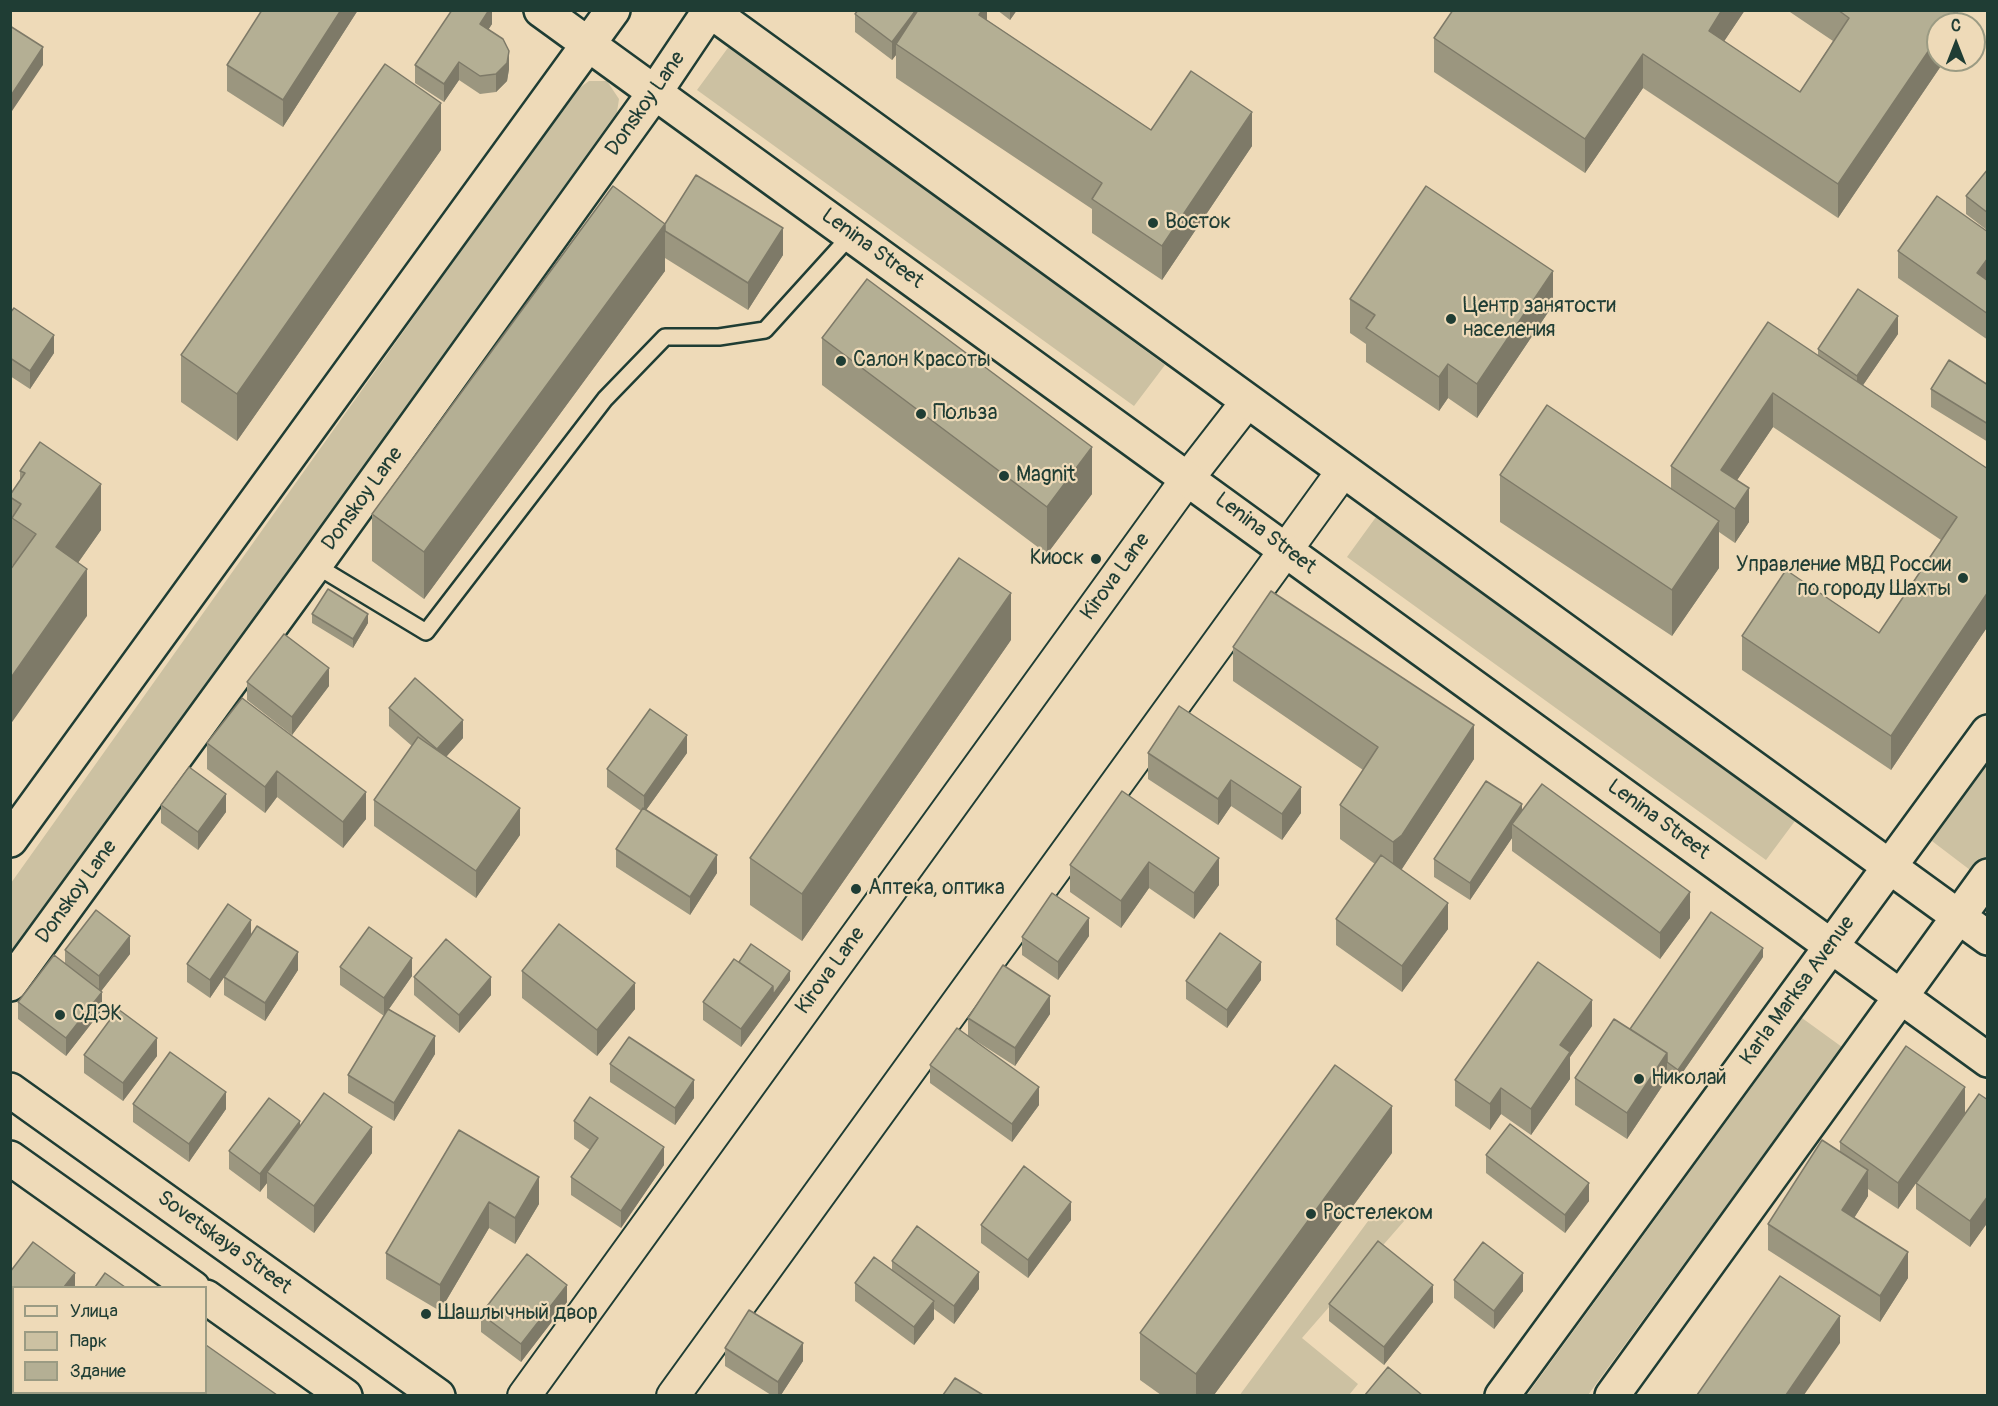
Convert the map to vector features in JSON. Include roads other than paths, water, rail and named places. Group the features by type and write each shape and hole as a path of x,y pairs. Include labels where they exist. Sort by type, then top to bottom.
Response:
{"main road":[{"name":"Lenina Street","path":"541,10 1988,1060"},
{"path":"10,840 613,10"},
{"path":"709,11 1888,868 1988,938"},
{"name":"Donskoy Lane","path":"10,984 655,92 709,11"},
{"name":"Karla Marksa Avenue","path":"1502,1395 1988,732"},
{"path":"1612,1395 1988,876"},
{"name":"Sovetskaya Street","path":"10,1090 438,1395"},
{"path":"10,1158 192,1286"},
{"path":"207,1298 345,1395"}],"street":[{"name":"Kirova Lane","path":"524,1395 1188,478 1247,402"},
{"path":"673,1395 1287,552 1343,471"}],"lane":[{"path":"315,565 426,632 605,399 665,338 719,338 765,330 852,234"}],"place":[{"name":"Восток","path":"1153,223"},
{"name":"Центр занятости населения","path":"1451,319"},
{"name":"Салон Красоты","path":"841,361"},
{"name":"Польза","path":"921,414"},
{"name":"Magnit","path":"1004,476"},
{"name":"Киоск","path":"1096,559"},
{"name":"Управление МВД России по городу Шахты","path":"1963,578"},
{"name":"Аптека, оптика","path":"856,889"},
{"name":"СДЭК","path":"60,1015"},
{"name":"Николай","path":"1639,1079"},
{"name":"Ростелеком","path":"1311,1214"},
{"name":"Шашлычный двор","path":"426,1314"}]}
